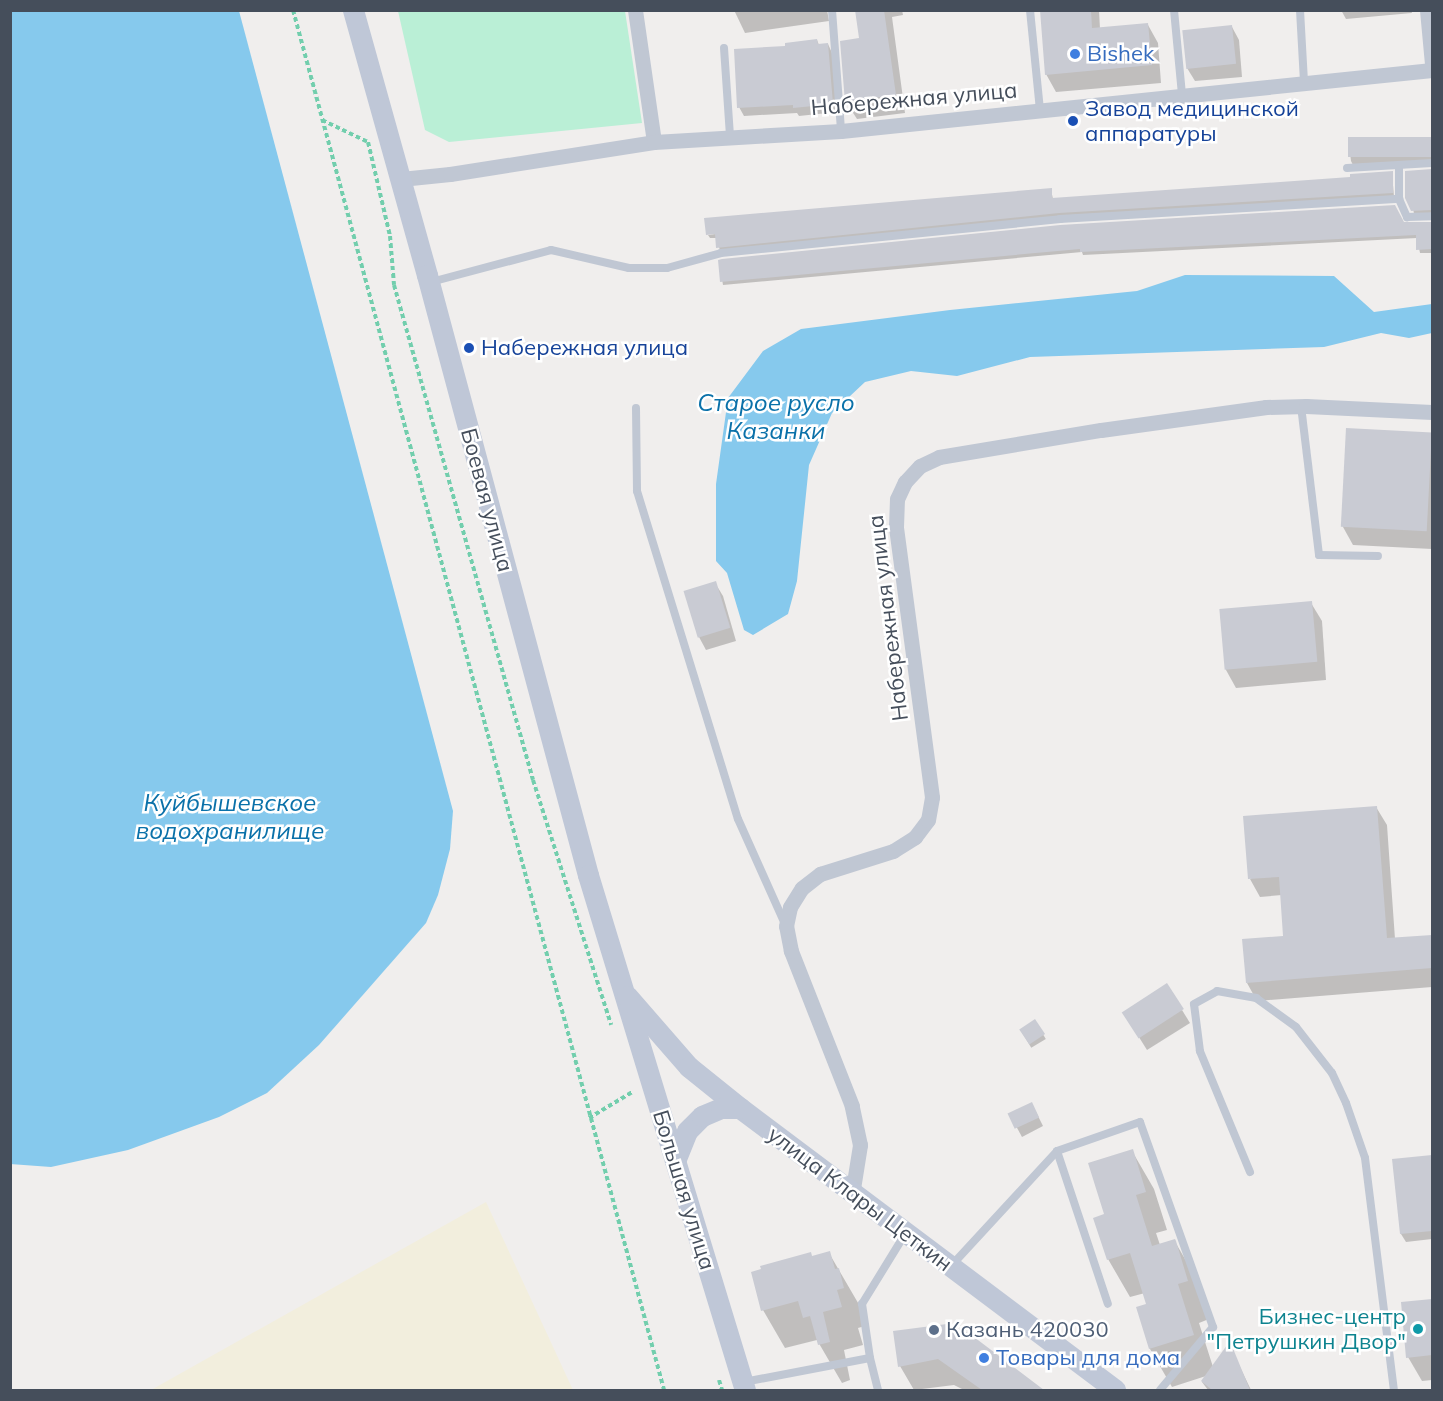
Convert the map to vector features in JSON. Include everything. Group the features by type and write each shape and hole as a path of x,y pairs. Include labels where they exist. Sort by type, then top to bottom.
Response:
{"main road":[{"name":"Боевая улица","path":"353,10 401,178 621,989"},
{"name":"улица Клары Цеткин","path":"621,989 689,1067 852,1195 1115,1390"},
{"name":"Большая улица","path":"621,989 744,1387"},
{"path":"675,1161 687,1131 702,1116 721,1108 740,1108"}],"street":[{"path":"635,10 654,142"},
{"path":"1427,10 1432,64"},
{"name":"Набережная улица","path":"401,178 450,174 654,142 841,131 1304,81 1432,70"},
{"name":"Набережная улица","path":"786,926 790,907 802,888 820,874 893,851 915,837 928,820 932,797 896,527 897,499 905,482 920,465 939,457 1101,430 1266,407 1301,406 1432,412"},
{"path":"786,926 791,951 852,1106 860,1145 852,1195"}],"lane":[{"path":"832,10 841,131"},
{"path":"1030,10 1040,110"},
{"path":"1173,10 1182,94"},
{"path":"1300,10 1304,81"},
{"path":"724,48 730,136"},
{"path":"1347,168 1432,163"},
{"path":"1399,165 1399,199 1407,217 1432,216"},
{"path":"429,282 551,250 629,268 667,268 721,253 1060,219 1399,199"},
{"path":"1301,406 1319,555 1378,556"},
{"path":"636,408 637,491 738,819 786,926"},
{"path":"1250,1172 1200,1051 1194,1004 1217,991 1256,998 1296,1027 1332,1073 1346,1103 1365,1158 1394,1390"},
{"path":"949,1267 1057,1150 1140,1122 1213,1327 1160,1390"},
{"path":"1057,1150 1108,1304"},
{"path":"878,1390 870,1358 862,1304 905,1234"},
{"path":"744,1387 870,1358"}],"path":[{"path":"293,10 589,1118 664,1390"},
{"path":"322,120 368,142 390,236 394,285 533,780 612,1027"},
{"path":"630,1080 638,1102"},
{"path":"589,1118 634,1091"},
{"path":"717,1370 722,1390"}],"green space":[{"path":"398,11 625,11 642,123 449,142 425,130"}],"sand":[{"path":"486,1202 573,1390 151,1390"}],"water":[{"name":"Куйбышевское водохранилище","path":"10,11 239,11 453,811 450,849 438,895 426,923 319,1045 267,1093 219,1117 128,1150 51,1167 10,1164"},
{"name":"Старое русло Казанки","path":"1185,275 1334,276 1374,312 1432,304 1432,333 1409,338 1381,333 1324,347 1030,357 957,376 911,371 865,382 832,413 809,465 797,581 788,614 753,635 744,630 727,573 716,561 716,484 728,398 763,351 801,329 950,310 1137,291"}],"building":[{"path":"855,10 884,10 896,95 845,102 840,41 859,38"},
{"path":"1040,10 1091,10 1092,28 1148,23 1152,65 1045,75"},
{"path":"1232,25 1236,64 1186,69 1182,30"},
{"path":"817,39 818,44 828,43 833,104 793,108 793,105 737,108 734,49 785,46 785,43"},
{"path":"1348,137 1432,137 1432,157 1348,157"},
{"path":"1432,169 1432,210 1411,211 1405,198 1405,171"},
{"path":"1393,171 1393,193 1059,213 716,248 715,234 706,235 704,218 1052,188 1052,198 1350,177 1350,174"},
{"path":"1395,205 1404,222 1432,222 1432,249 1416,250 1416,235 1080,252 1080,249 720,282 718,260 722,259 1060,225"},
{"path":"1346,428 1432,433 1427,531 1341,527"},
{"path":"716,581 730,628 698,638 683,591"},
{"path":"1312,601 1317,662 1225,670 1219,609"},
{"path":"1377,806 1387,938 1432,935 1432,968 1246,983 1242,939 1283,936 1279,877 1248,879 1243,816"},
{"path":"1167,983 1184,1009 1139,1038 1122,1012"},
{"path":"1035,1019 1045,1034 1029,1045 1019,1030"},
{"path":"1032,1102 1039,1117 1015,1129 1008,1113"},
{"path":"1133,1149 1146,1192 1136,1195 1152,1246 1175,1239 1176,1241 1188,1281 1178,1284 1194,1335 1149,1349 1136,1307 1146,1304 1130,1253 1107,1260 1093,1218 1104,1214 1088,1163"},
{"path":"1432,1155 1432,1231 1400,1234 1392,1159"},
{"path":"830,1251 835,1269 839,1268 844,1288 837,1290 842,1307 823,1312 830,1342 818,1345 810,1316 803,1318 798,1301 761,1311 751,1272 761,1269 760,1266 811,1252 812,1256"},
{"name":"Бизнес-центр \"Петрушкин Двор\"","path":"1432,1299 1432,1355 1406,1358 1401,1302"},
{"path":"947,1324 970,1334 1044,1390 982,1390 938,1359 898,1367 893,1331"},
{"path":"1230,1341 1250,1390 1212,1390 1201,1381"}],"place":[{"name":"Bishek","path":"1075,54"},
{"name":"Завод медицинской аппаратуры","path":"1073,121"},
{"name":"Набережная улица","path":"469,348"},
{"name":"Бизнес-центр \"Петрушкин Двор\"","path":"1418,1329"},
{"name":"Казань 420030","path":"934,1330"},
{"name":"Товары для дома","path":"984,1358"}]}
